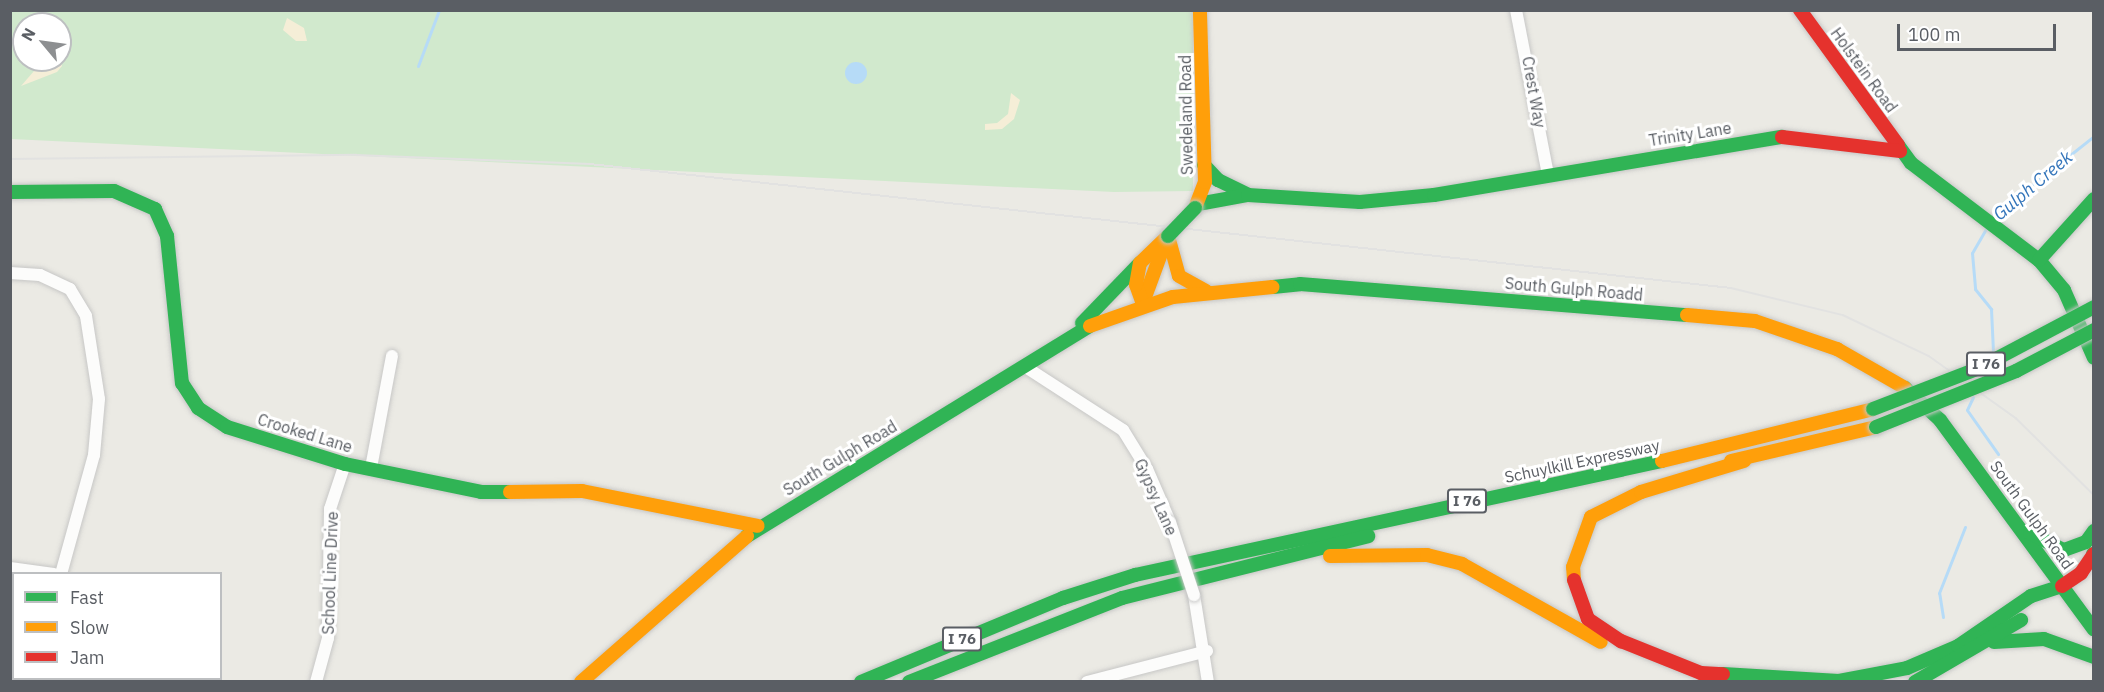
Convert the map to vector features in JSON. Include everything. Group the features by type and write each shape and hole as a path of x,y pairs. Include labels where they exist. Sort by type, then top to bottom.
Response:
{"main road":[{"name":"Swedeland Road","path":"1196,206 1204,165 1200,10"},
{"name":"Holstein Road","path":"1800,10 1900,151"},
{"name":"Trinity Lane","path":"1196,206 1248,195 1360,202 1803,135 1900,151 2039,260 2064,290 2094,358"},
{"path":"1204,165 1218,180 1248,195"},
{"name":"Crooked Lane","path":"10,192 114,191 154,209 167,236 177,365 189,396 227,427 345,464 481,492 582,491 759,526"},
{"path":"2039,260 2094,199"},
{"path":"1074,331 1196,206"},
{"path":"1167,237 1179,276 1206,291"},
{"path":"1143,303 1167,237"},
{"path":"1140,263 1136,285 1143,303"},
{"name":"South Gulph Roadd","path":"1143,303 1206,291 1300,284 1755,321 1837,349 1904,387 1964,447"},
{"name":"South Gulph Road","path":"581,681 759,526 1024,366 1074,331 1143,303"},
{"name":"Schuylkill Expressway","path":"861,681 1063,598 1135,574 1817,427 1873,409 1979,368 2094,307"},
{"name":"Schuylkill Expressway","path":"909,681 1122,598 1211,574 1772,452 1876,427 2016,371 2094,330"},
{"name":"South Gulph Road","path":"1964,447 2094,630"},
{"path":"1772,452 1641,492 1591,517 1573,567 1576,597 1588,619 1621,641 1701,673 1839,681 1907,668 1958,646 2031,596 2062,586"},
{"path":"2021,526 2064,550 2086,542 2094,531"},
{"path":"1915,681 1987,644 2081,573 2094,554"},
{"path":"1211,574 1310,557 1427,555 1462,564 1619,652 1698,681"},
{"path":"1987,644 2044,639 2094,657"}],"street":[{"name":"Crest Way","path":"1516,10 1548,174"},
{"path":"10,273 40,275 70,289 86,315 99,399 94,455 61,572"},
{"path":"371,468 392,356"},
{"name":"Gypsy Lane","path":"1024,366 1123,430 1147,469 1170,522 1194,595 1207,651 1208,681"},
{"name":"School Line Drive","path":"316,681 328,638 330,509 345,464"},
{"path":"10,568 45,572"},
{"path":"1087,681 1207,651"}],"green space":[{"path":"11,11 1193,11 1193,191 1114,192 11,139"}],"sand":[{"path":"287,18 304,28 307,41 296,41 283,30"},
{"path":"33,72 57,72 21,86"},
{"path":"1011,93 1020,100 1014,119 1002,129 985,130 985,124 997,123 1008,114"}],"water":[{"path":"856,62 864,65 867,73 864,81 856,84 848,81 845,73 848,65"}],"waterway":[{"path":"418,66 439,10"},
{"name":"Gulph Creek","path":"1993,216 2094,136"},
{"name":"Gulph Creek","path":"1987,227 1972,253 1975,289 1991,309 1993,351"},
{"name":"Gulph Creek","path":"1973,397 1967,410 1998,454"},
{"name":"Gulph Creek","path":"1943,617 1939,593 1965,527"}],"tram line":[{"path":"10,159 356,155 590,164 1731,288 1843,315 1929,356 2016,418 2094,495"}],"traffic: fast":[{"path":"1198,204 1248,195 1360,202 1434,195 1782,137"},
{"path":"1898,145 1911,163 2039,260 2064,290 2094,358"},
{"path":"1204,165 1218,180 1247,194"},
{"path":"10,192 114,191 155,209 167,236 182,383 198,408 227,427 345,464 481,492 510,492"},
{"path":"2039,260 2094,199"},
{"path":"1168,236 1195,208"},
{"path":"1082,323 1140,263"},
{"path":"1273,287 1300,284 1687,315"},
{"path":"1873,409 1979,368 2094,307"},
{"path":"747,536 1090,326"},
{"path":"1876,427 2016,371 2094,330"},
{"path":"1905,388 1940,420 2094,630"},
{"path":"861,682 1063,598 1135,575 1662,461"},
{"path":"2030,533 2064,550 2086,542 2094,531"},
{"path":"909,682 1122,598 1368,536"},
{"path":"1723,674 1839,681 1907,668 1958,646 2031,596 2062,586"},
{"path":"1915,682 2021,620"},
{"path":"1994,642 2044,639 2094,657"}],"traffic: slow":[{"path":"1195,208 1205,182 1200,10"},
{"path":"1168,236 1179,276 1206,291"},
{"path":"1143,304 1136,285 1140,263 1166,238"},
{"path":"1145,297 1166,240"},
{"path":"1090,326 1173,297 1273,287"},
{"path":"1687,315 1755,321 1837,349 1905,388"},
{"path":"1662,461 1873,409"},
{"path":"1731,461 1876,427"},
{"path":"1574,580 1573,567 1591,517 1641,492 1744,461"},
{"path":"510,492 582,491 758,526"},
{"path":"581,682 747,536"},
{"path":"1330,556 1427,555 1462,564 1601,642"}],"traffic: jam":[{"path":"1800,10 1898,145"},
{"path":"1782,137 1900,151"},
{"path":"2062,586 2081,573 2094,554"},
{"path":"1574,580 1588,619 1621,641 1701,673 1723,674"}]}
